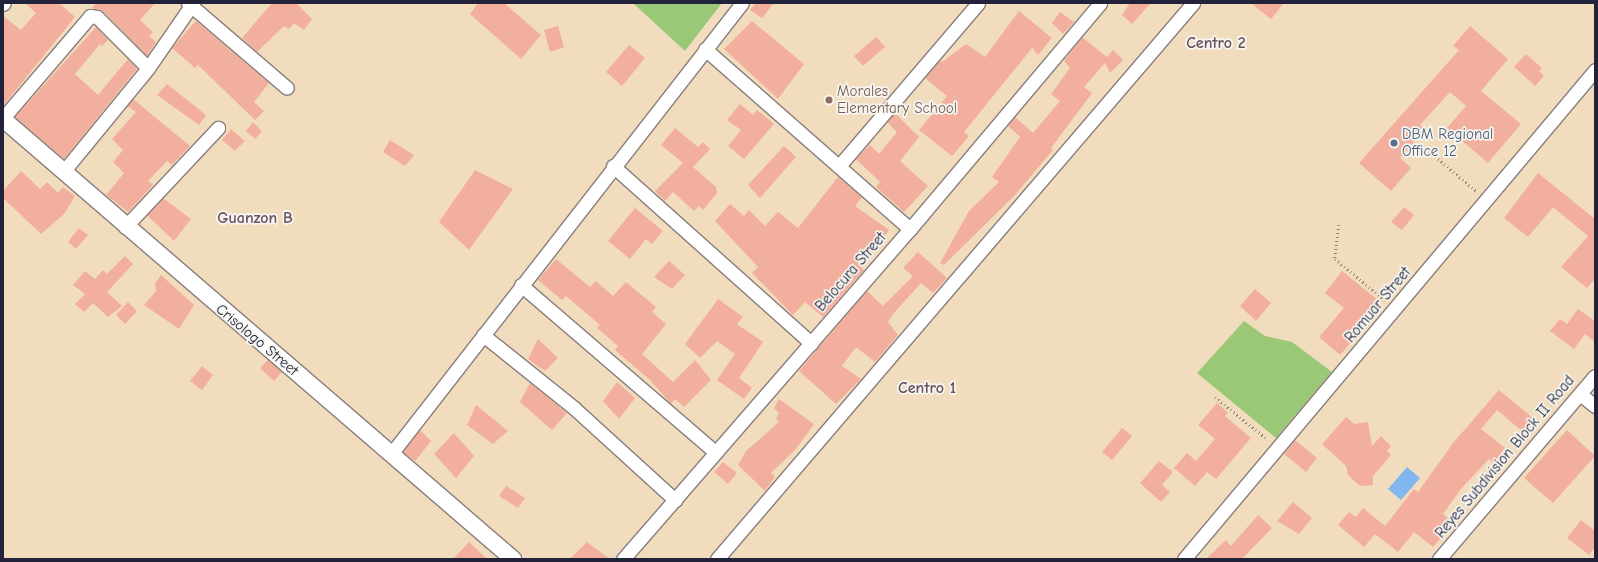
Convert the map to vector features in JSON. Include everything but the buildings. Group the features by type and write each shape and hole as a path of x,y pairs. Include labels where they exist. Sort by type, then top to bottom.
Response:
{"street":[{"path":"391,454 613,166 742,3"},
{"path":"839,166 978,3"},
{"path":"717,559 1193,3"},
{"path":"63,172 148,68 191,4 287,88"},
{"name":"Belocura Street","path":"623,559 910,229 1094,5"},
{"path":"3,118 90,16 97,17 148,68"},
{"path":"705,49 910,229"},
{"name":"Romuar Street","path":"1184,559 1396,309 1595,70"},
{"name":"Crisologo Street","path":"3,118 125,227 391,454 506,557"},
{"path":"125,227 218,128"},
{"path":"613,166 811,343"},
{"path":"521,285 716,453"},
{"path":"483,335 574,408 675,500"},
{"name":"Reyes Subdivision Block II Road","path":"1439,559 1595,376"},
{"path":"1580,394 1595,406"}],"path":[{"path":"1429,151 1486,200"},
{"path":"1339,225 1335,259 1396,309"},
{"path":"1215,397 1278,448"}],"green space":[{"path":"633,3 722,3 685,51"},
{"path":"1244,321 1265,336 1292,342 1332,372 1276,438 1197,373"}],"water":[{"path":"1407,467 1420,478 1401,500 1388,489"}],"place":[{"name":"Morales Elementary School","path":"829,100"},
{"name":"DBM Regional Office 12","path":"1394,143"}],"district":[{"name":"Centro 2","path":"1216,43"},
{"name":"Guanzon B","path":"255,218"},
{"name":"Centro 1","path":"927,388"}]}
